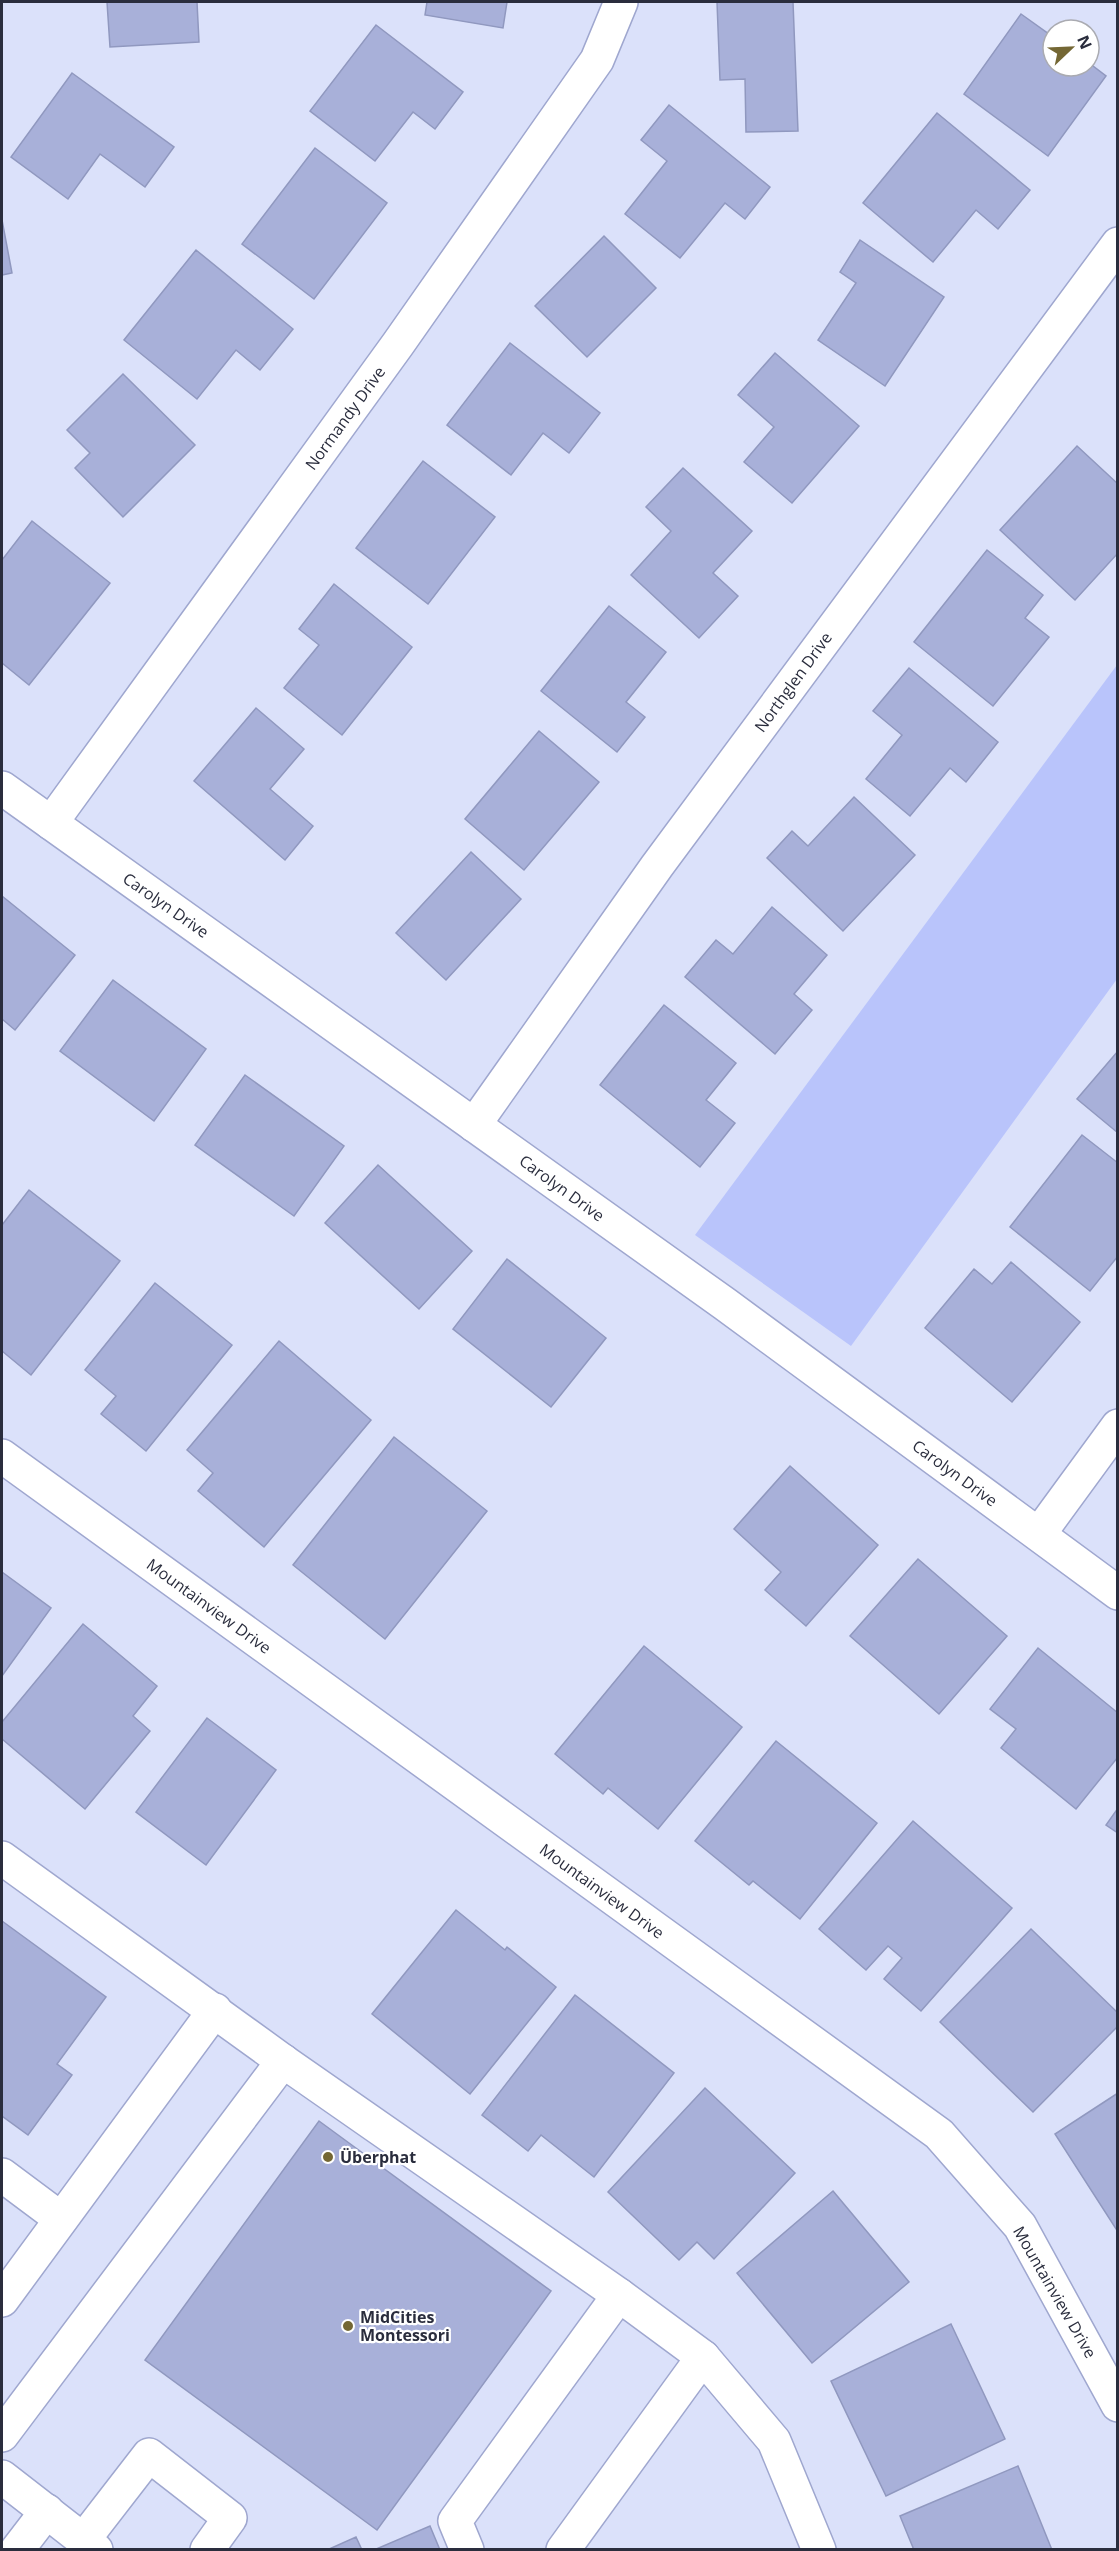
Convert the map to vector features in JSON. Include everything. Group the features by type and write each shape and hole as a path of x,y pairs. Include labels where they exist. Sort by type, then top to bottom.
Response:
{"street":[{"name":"Normandy Drive","path":"51,824 398,344 597,60 621,2"},
{"name":"Northglen Drive","path":"474,1125 657,866 1118,244"},
{"name":"Carolyn Drive","path":"2,788 725,1304 1118,1593"},
{"path":"1039,1534 1118,1426"},
{"name":"Mountainview Drive","path":"2,1456 939,2134 1020,2226 1118,2405"},
{"path":"2,1858 283,2061 703,2357 774,2441 819,2550"},
{"path":"2,2300 215,2010"},
{"path":"2,2435 283,2061"},
{"path":"2,2175 61,2219"},
{"path":"467,2550 455,2521 618,2295"},
{"path":"563,2550 703,2357"},
{"path":"2,2477 90,2544 149,2455 230,2518 207,2550"},
{"path":"18,2550 47,2511"}],"shaded area":[{"path":"1117,665 1117,979 851,1346 695,1235"}],"building":[{"path":"107,2 197,2 199,42 110,47"},
{"path":"427,2 507,2 503,28 425,15"},
{"path":"717,2 793,2 798,131 746,132 745,79 720,80"},
{"path":"1021,14 1041,28 1041,78 1101,78 1101,72 1106,76 1048,156 964,94"},
{"path":"376,25 463,92 435,129 413,112 375,161 310,111"},
{"path":"72,73 174,147 145,187 100,154 68,199 11,157"},
{"path":"669,105 770,187 745,219 725,203 680,258 625,214 667,161 641,140"},
{"path":"937,113 1030,190 998,229 976,210 933,262 863,203"},
{"path":"315,148 387,203 314,299 242,244"},
{"path":"2,220 12,273 2,275"},
{"path":"604,236 656,288 587,357 535,306"},
{"path":"860,240 944,297 885,386 818,340 856,283 840,272"},
{"path":"196,250 293,329 260,370 236,350 197,399 124,340"},
{"path":"510,343 600,413 569,453 543,433 511,475 447,425"},
{"path":"775,353 859,426 792,503 744,462 774,427 738,395"},
{"path":"123,374 195,445 123,517 75,468 90,453 67,430"},
{"path":"1077,446 1118,484 1118,553 1075,600 1000,530"},
{"path":"423,461 495,517 428,604 356,548"},
{"path":"683,468 752,531 713,573 738,596 699,638 631,575 671,531 646,507"},
{"path":"32,521 110,583 29,685 2,663 2,560"},
{"path":"987,550 1043,595 1025,618 1049,637 993,706 914,642"},
{"path":"334,584 412,647 342,735 284,688 319,645 299,629"},
{"path":"609,606 666,652 626,702 645,717 617,752 541,691"},
{"path":"909,668 998,742 966,782 950,768 910,816 866,779 902,735 873,711"},
{"path":"256,708 304,749 270,789 313,826 285,860 194,781"},
{"path":"539,731 599,782 524,870 465,819"},
{"path":"854,797 915,855 843,931 767,858 792,831 808,846"},
{"path":"471,852 521,899 446,980 396,933"},
{"path":"2,896 75,955 15,1030 2,1019"},
{"path":"772,907 827,955 794,994 812,1010 775,1054 685,977 716,940 733,954"},
{"path":"113,980 206,1049 154,1121 60,1051"},
{"path":"664,1005 736,1063 706,1100 735,1123 700,1167 600,1085"},
{"path":"1118,1051 1118,1133 1077,1099"},
{"path":"245,1075 344,1146 294,1216 195,1145"},
{"path":"1082,1135 1118,1163 1118,1256 1090,1291 1010,1227"},
{"path":"378,1165 472,1251 419,1309 325,1223"},
{"path":"29,1190 120,1261 31,1375 2,1351 2,1225"},
{"path":"507,1259 606,1338 551,1407 453,1329"},
{"path":"1011,1262 1080,1322 1012,1402 925,1328 974,1269 992,1284"},
{"path":"155,1283 232,1345 146,1451 101,1414 116,1396 85,1370"},
{"path":"279,1341 371,1420 264,1547 198,1491 213,1473 187,1450"},
{"path":"394,1437 487,1511 385,1639 293,1565"},
{"path":"790,1466 878,1545 806,1626 765,1590 781,1572 734,1529"},
{"path":"918,1559 1007,1636 939,1714 850,1636"},
{"path":"2,1572 51,1608 2,1676"},
{"path":"83,1624 157,1686 133,1716 150,1731 85,1809 2,1739 2,1722"},
{"path":"644,1646 742,1727 658,1829 608,1788 603,1794 555,1754"},
{"path":"1038,1648 1118,1713 1118,1757 1076,1809 1001,1748 1016,1729 990,1709"},
{"path":"207,1718 276,1770 206,1865 136,1812"},
{"path":"776,1741 877,1823 800,1919 753,1881 749,1885 695,1841"},
{"path":"1118,1808 1118,1833 1106,1825"},
{"path":"913,1821 1012,1908 921,2011 884,1979 902,1958 888,1946 866,1970 819,1929"},
{"path":"456,1910 556,1987 470,2094 372,2014"},
{"path":"2,1921 106,1997 57,2064 72,2075 28,2135 2,2116"},
{"path":"1031,1929 1118,2013 1118,2026 1033,2112 940,2022"},
{"path":"575,1995 674,2073 594,2177 541,2135 528,2151 482,2115"},
{"path":"705,2088 795,2173 714,2259 697,2242 679,2260 608,2192"},
{"path":"1118,2093 1118,2232 1055,2134"},
{"name":"MidCities Montessori","path":"319,2121 551,2291 377,2530 145,2360"},
{"path":"833,2191 909,2282 812,2363 737,2273"},
{"path":"951,2324 1005,2439 886,2496 831,2381"},
{"path":"1018,2466 1052,2550 914,2550 900,2516"},
{"path":"430,2526 440,2550 374,2550"},
{"path":"356,2537 362,2550 327,2550"}],"place":[{"name":"Überphat","path":"328,2157"},
{"name":"MidCities Montessori","path":"348,2326"}]}
